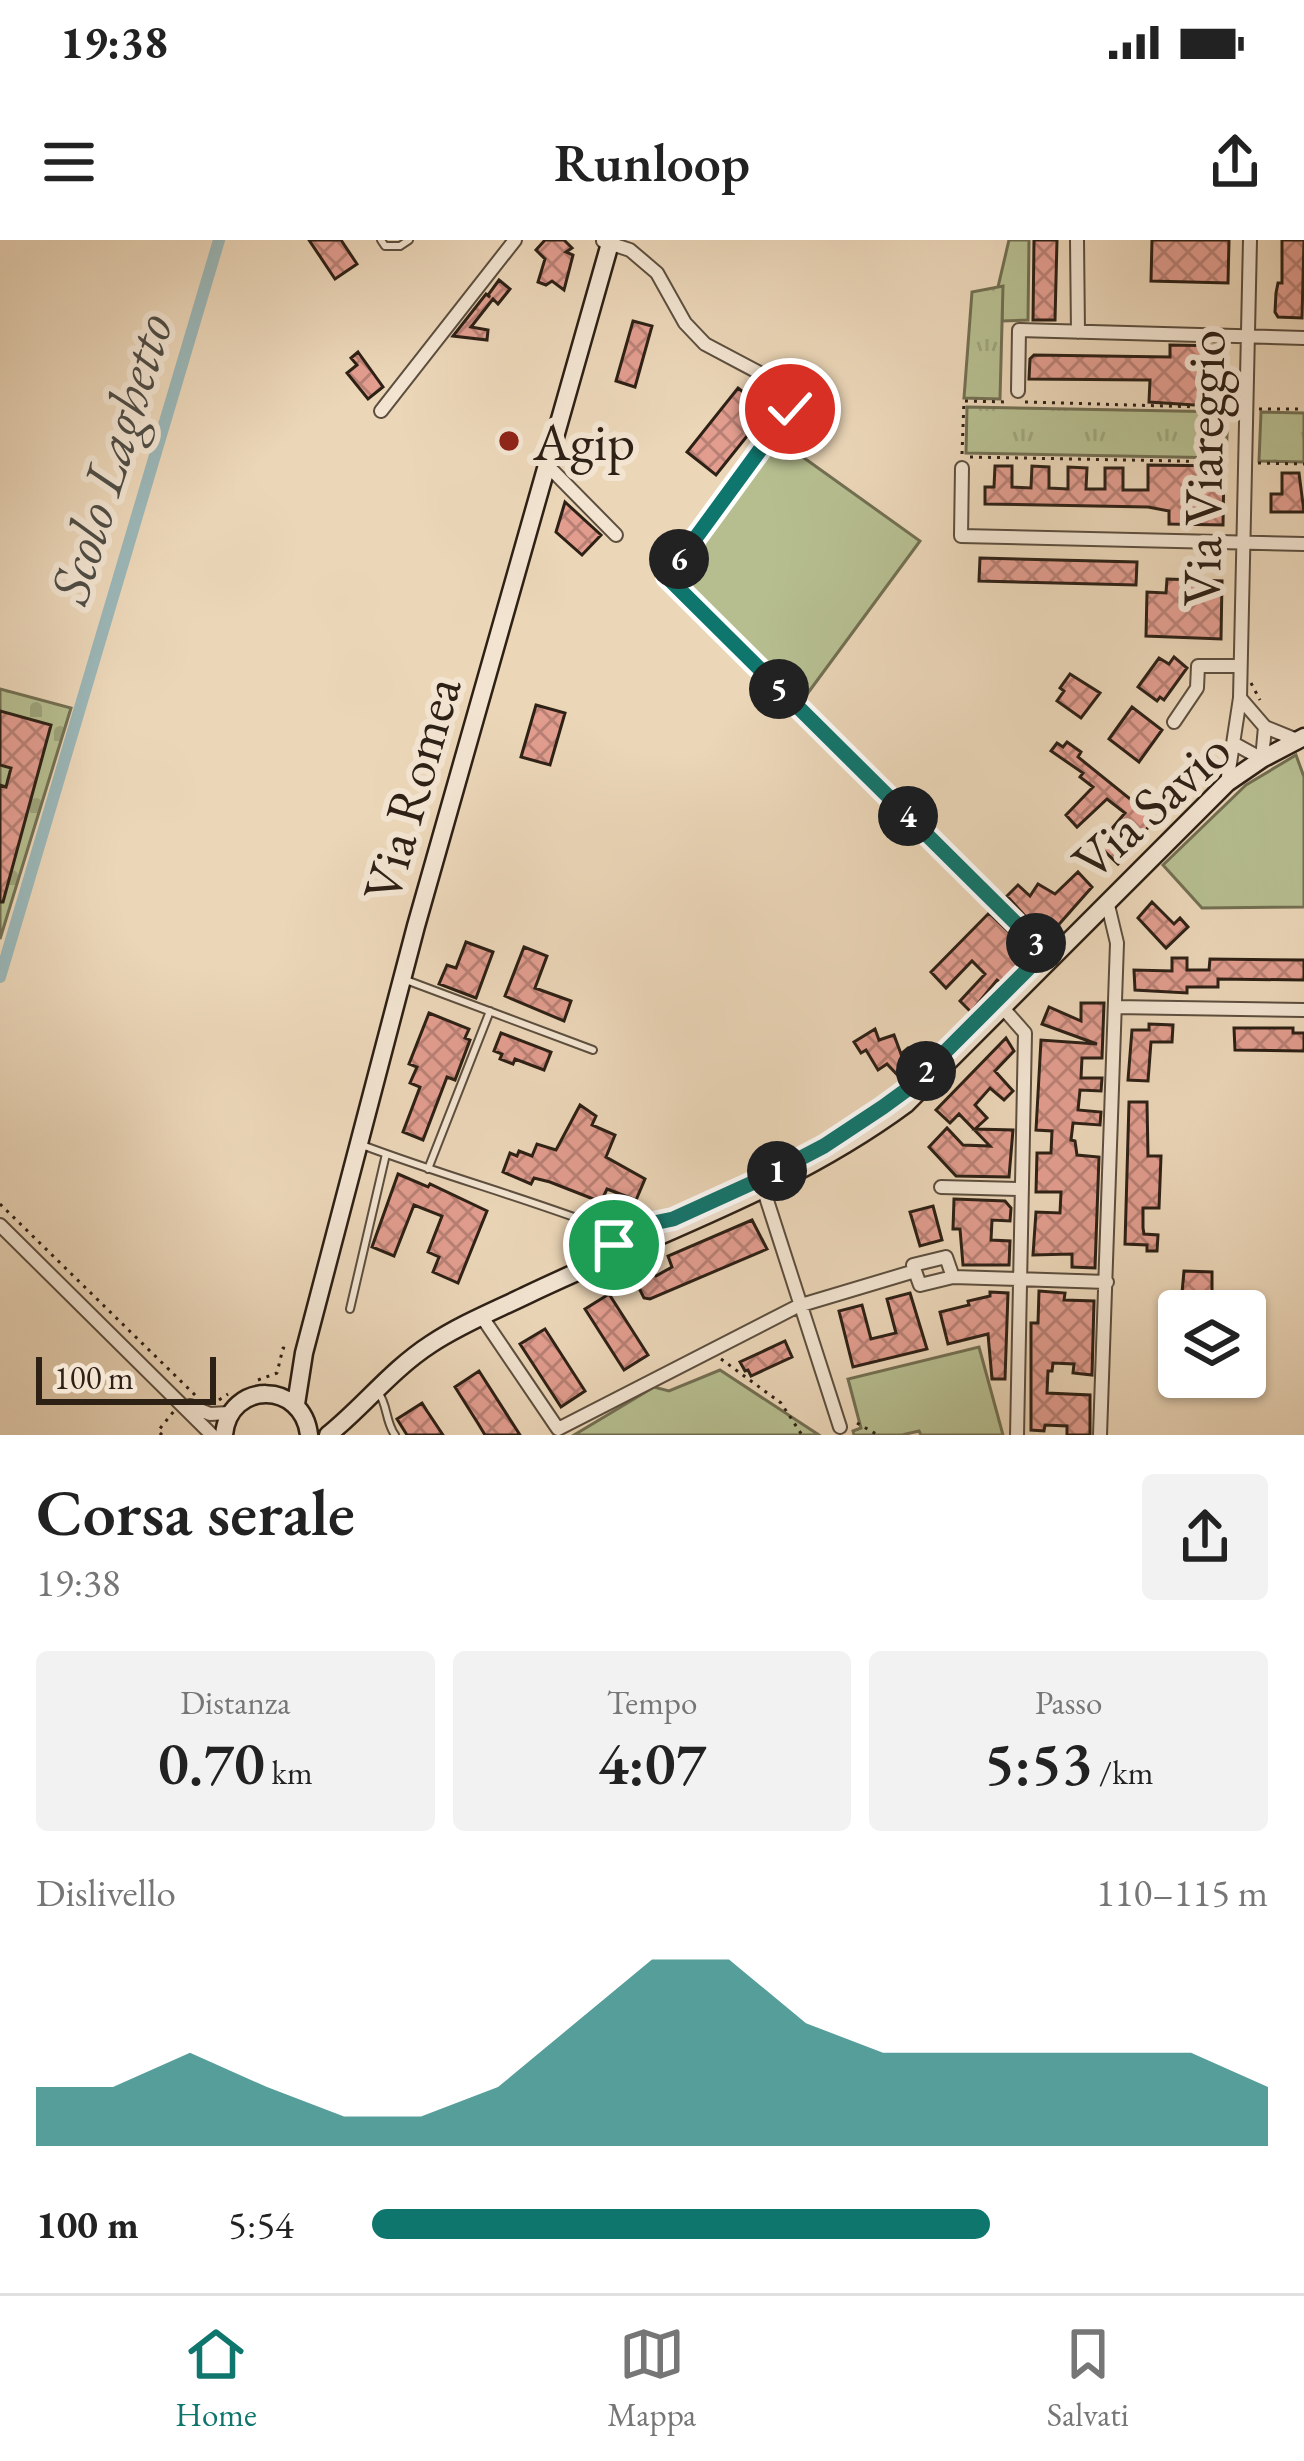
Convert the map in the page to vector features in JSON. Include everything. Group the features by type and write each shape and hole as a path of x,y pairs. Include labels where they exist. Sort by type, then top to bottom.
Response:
{"main road":[{"name":"Via Romea","path":"300,1409 303,1358 402,979 607,242"},
{"name":"Via Savio","path":"328,1435 390,1373 433,1342 631,1247 764,1191 852,1144 906,1104 1227,783 1301,738"},
{"name":"Via Romea","path":"274,1393 303,1358"},
{"path":"224,1435 229,1413 248,1396 274,1393 324,1420 352,1416"},
{"path":"300,1409 309,1435"}],"street":[{"path":"380,411 515,240"},
{"path":"1077,240 1078,332"},
{"name":"Via Viareggio","path":"1227,783 1240,698 1250,240"},
{"path":"607,242 630,250 657,273 685,323 705,344 786,387 790,409 667,577 1050,957"},
{"path":"1018,391 1019,330 1304,338"},
{"path":"962,462 961,536 1304,544"},
{"path":"547,465 616,535"},
{"path":"1174,722 1197,688 1198,666 1240,666"},
{"path":"1240,698 1264,721 1301,738"},
{"path":"1234,742 1262,759 1264,721"},
{"path":"1100,1435 1117,943 1106,902"},
{"path":"1115,1007 1304,1010"},
{"path":"1003,1008 1025,1033 1017,1435"},
{"path":"941,1186 1022,1189"},
{"path":"764,1191 840,1427"},
{"path":"0,1225 212,1435"},
{"path":"953,1277 946,1256 913,1265 920,1285 953,1277 1106,1282"},
{"path":"482,1317 558,1429 798,1306 915,1271"},
{"path":"181,1402 210,1414 229,1413"}],"lane":[{"path":"382,240 385,246 410,240"},
{"path":"402,979 593,1050"},
{"path":"428,1169 490,1011"},
{"path":"359,1144 482,1189 514,1193 617,1233 631,1247"},
{"path":"350,1310 386,1154"},
{"path":"376,1389 395,1435"}],"path":[{"path":"1304,409 964,401 962,462 1304,464"},
{"path":"1240,682 1258,690 1264,721"},
{"path":"0,1204 200,1400 219,1400 231,1392"},
{"path":"243,1383 277,1372 284,1348 303,1358"},
{"path":"710,1352 781,1402 802,1435"},
{"path":"857,1423 878,1435"}],"green space":[{"path":"1009,240 1029,240 1028,320 1002,321 1002,287 998,287"},
{"path":"1003,286 1000,399 964,398 972,292"},
{"path":"967,407 1228,412 1226,458 966,453"},
{"path":"1261,412 1304,413 1304,462 1259,461"},
{"path":"779,440 920,541 802,701 755,664 678,582 677,567"},
{"path":"0,689 71,708 0,939"},
{"path":"1296,755 1304,777 1304,907 1202,908 1163,865 1246,785"},
{"path":"979,1347 1003,1435 921,1435 919,1431 854,1435 861,1428 848,1379"},
{"path":"720,1370 819,1435 574,1435 654,1387 669,1391"}],"building":[{"path":"309,240 341,240 357,264 335,279"},
{"path":"545,240 564,240 572,248 566,252 573,255 564,290 552,281 538,282 545,259 536,250"},
{"path":"1034,240 1057,240 1055,320 1033,320"},
{"path":"1152,240 1229,240 1228,283 1151,281"},
{"path":"1282,240 1304,240 1302,318 1278,317 1275,312 1278,283 1282,283"},
{"path":"499,280 510,289 498,304 493,299 471,327 488,330 487,340 453,336 486,294 490,297"},
{"path":"633,321 652,326 635,387 616,381"},
{"path":"1170,345 1226,346 1225,407 1149,402 1150,380 1029,379 1034,355 1170,357"},
{"path":"358,352 383,387 368,399 347,373 357,365 351,358"},
{"path":"738,388 767,411 716,475 687,452"},
{"path":"1148,465 1224,466 1223,525 1169,524 1169,511 1148,507 985,504 985,487 994,487 995,466 1012,466 1012,487 1031,488 1032,466 1049,467 1049,488 1068,489 1068,467 1087,468 1086,489 1105,489 1105,468 1123,468 1123,490 1148,490"},
{"path":"1282,473 1299,473 1304,512 1271,512 1271,494 1282,494"},
{"path":"565,502 601,535 582,555 556,532"},
{"path":"980,558 1137,562 1136,585 979,581"},
{"path":"1167,579 1222,581 1221,639 1146,636 1147,592 1166,593"},
{"path":"1174,657 1187,668 1164,700 1157,701 1138,687 1159,658 1169,664"},
{"path":"1070,674 1100,693 1081,718 1057,701"},
{"path":"536,705 565,713 550,765 521,757"},
{"path":"1132,707 1162,730 1139,762 1109,739"},
{"path":"0,711 51,725 3,902 0,785 6,787 11,768 0,765"},
{"path":"1067,742 1081,752 1078,757 1155,819 1118,864 1098,845 1125,813 1107,799 1077,827 1066,815 1093,787 1080,777 1083,773 1051,751 1057,743 1063,747"},
{"path":"1078,872 1092,887 1046,939 1007,896 1018,885 1030,896 1038,884 1055,894"},
{"path":"1152,902 1174,924 1180,918 1188,927 1166,948 1138,918"},
{"path":"989,913 1035,957 1021,970 1017,966 1001,983 997,980 971,1012 960,1001 985,974 972,961 946,988 931,972"},
{"path":"466,942 493,952 476,998 439,984 447,965 456,968"},
{"path":"524,947 547,956 535,988 571,1001 564,1021 505,996"},
{"path":"1172,958 1187,958 1187,970 1209,970 1210,959 1304,960 1304,980 1218,979 1218,987 1187,987 1187,993 1135,990 1134,970 1172,971"},
{"path":"1081,1003 1104,1003 1102,1058 1082,1058 1081,1078 1102,1078 1101,1091 1080,1090 1078,1110 1101,1112 1100,1125 1073,1123 1071,1140 1077,1155 1099,1157 1095,1268 1072,1267 1072,1254 1033,1255 1036,1212 1060,1213 1061,1192 1036,1192 1037,1153 1051,1153 1052,1131 1036,1130 1041,1040 1097,1044 1042,1024 1049,1007 1081,1021"},
{"path":"429,1013 469,1029 465,1038 470,1040 455,1080 447,1077 423,1140 403,1132 420,1087 410,1083 417,1067 409,1064"},
{"path":"1149,1024 1173,1025 1172,1042 1151,1042 1148,1081 1128,1080 1132,1030 1149,1030"},
{"path":"1234,1028 1293,1028 1293,1033 1304,1033 1304,1051 1235,1050"},
{"path":"875,1029 879,1040 894,1035 901,1054 908,1048 916,1056 922,1050 932,1060 907,1085 887,1064 878,1070 866,1050 861,1053 854,1042"},
{"path":"501,1033 551,1052 544,1070 515,1059 513,1064 500,1059 502,1054 494,1051"},
{"path":"1006,1038 1014,1051 995,1071 1013,1091 1004,1100 990,1088 975,1105 987,1118 975,1129 1013,1130 1009,1177 956,1176 929,1147 947,1128 963,1145 990,1146 959,1114 950,1123 936,1110"},
{"path":"1129,1102 1147,1102 1148,1156 1161,1156 1159,1208 1143,1208 1144,1234 1158,1235 1157,1251 1147,1251 1147,1245 1125,1244"},
{"path":"580,1105 596,1116 592,1125 615,1135 606,1157 645,1179 636,1200 607,1189 601,1202 550,1182 534,1178 531,1184 503,1172 510,1153 532,1156 537,1144 556,1150"},
{"path":"398,1174 487,1211 458,1283 433,1272 439,1257 428,1252 442,1216 414,1205 394,1256 372,1247"},
{"path":"954,1199 1005,1201 1011,1208 1010,1221 992,1220 991,1240 1010,1241 1009,1265 963,1265 960,1229 953,1229"},
{"path":"933,1206 942,1240 920,1246 910,1212"},
{"path":"752,1220 767,1249 650,1299 639,1288 634,1290 628,1277 647,1268 656,1276 672,1267 668,1256"},
{"path":"1184,1271 1212,1272 1212,1290 1182,1290"},
{"path":"1039,1291 1065,1293 1064,1300 1094,1301 1092,1375 1073,1373 1074,1364 1053,1363 1047,1393 1090,1395 1090,1435 1067,1435 1067,1426 1031,1430 1031,1323 1038,1323"},
{"path":"990,1292 1008,1293 1005,1379 992,1379 988,1334 948,1344 940,1312 969,1305 968,1301 990,1296"},
{"path":"910,1293 927,1349 853,1367 839,1311 862,1305 871,1339 896,1333 887,1299"},
{"path":"609,1294 648,1355 624,1370 585,1309"},
{"path":"545,1329 585,1391 561,1407 520,1344"},
{"path":"785,1341 792,1357 751,1376 745,1371 740,1362"},
{"path":"479,1371 520,1435 485,1435 455,1387"},
{"path":"422,1403 443,1435 407,1435 397,1419"}],"waterway":[{"name":"Scolo Laghetto","path":"0,977 219,240"}],"place":[{"name":"Agip","path":"509,441"}],"route":[{"path":"614,1245 644,1225 673,1219 761,1179 824,1146 883,1107 909,1088 1045,952 667,577 790,409"}]}
